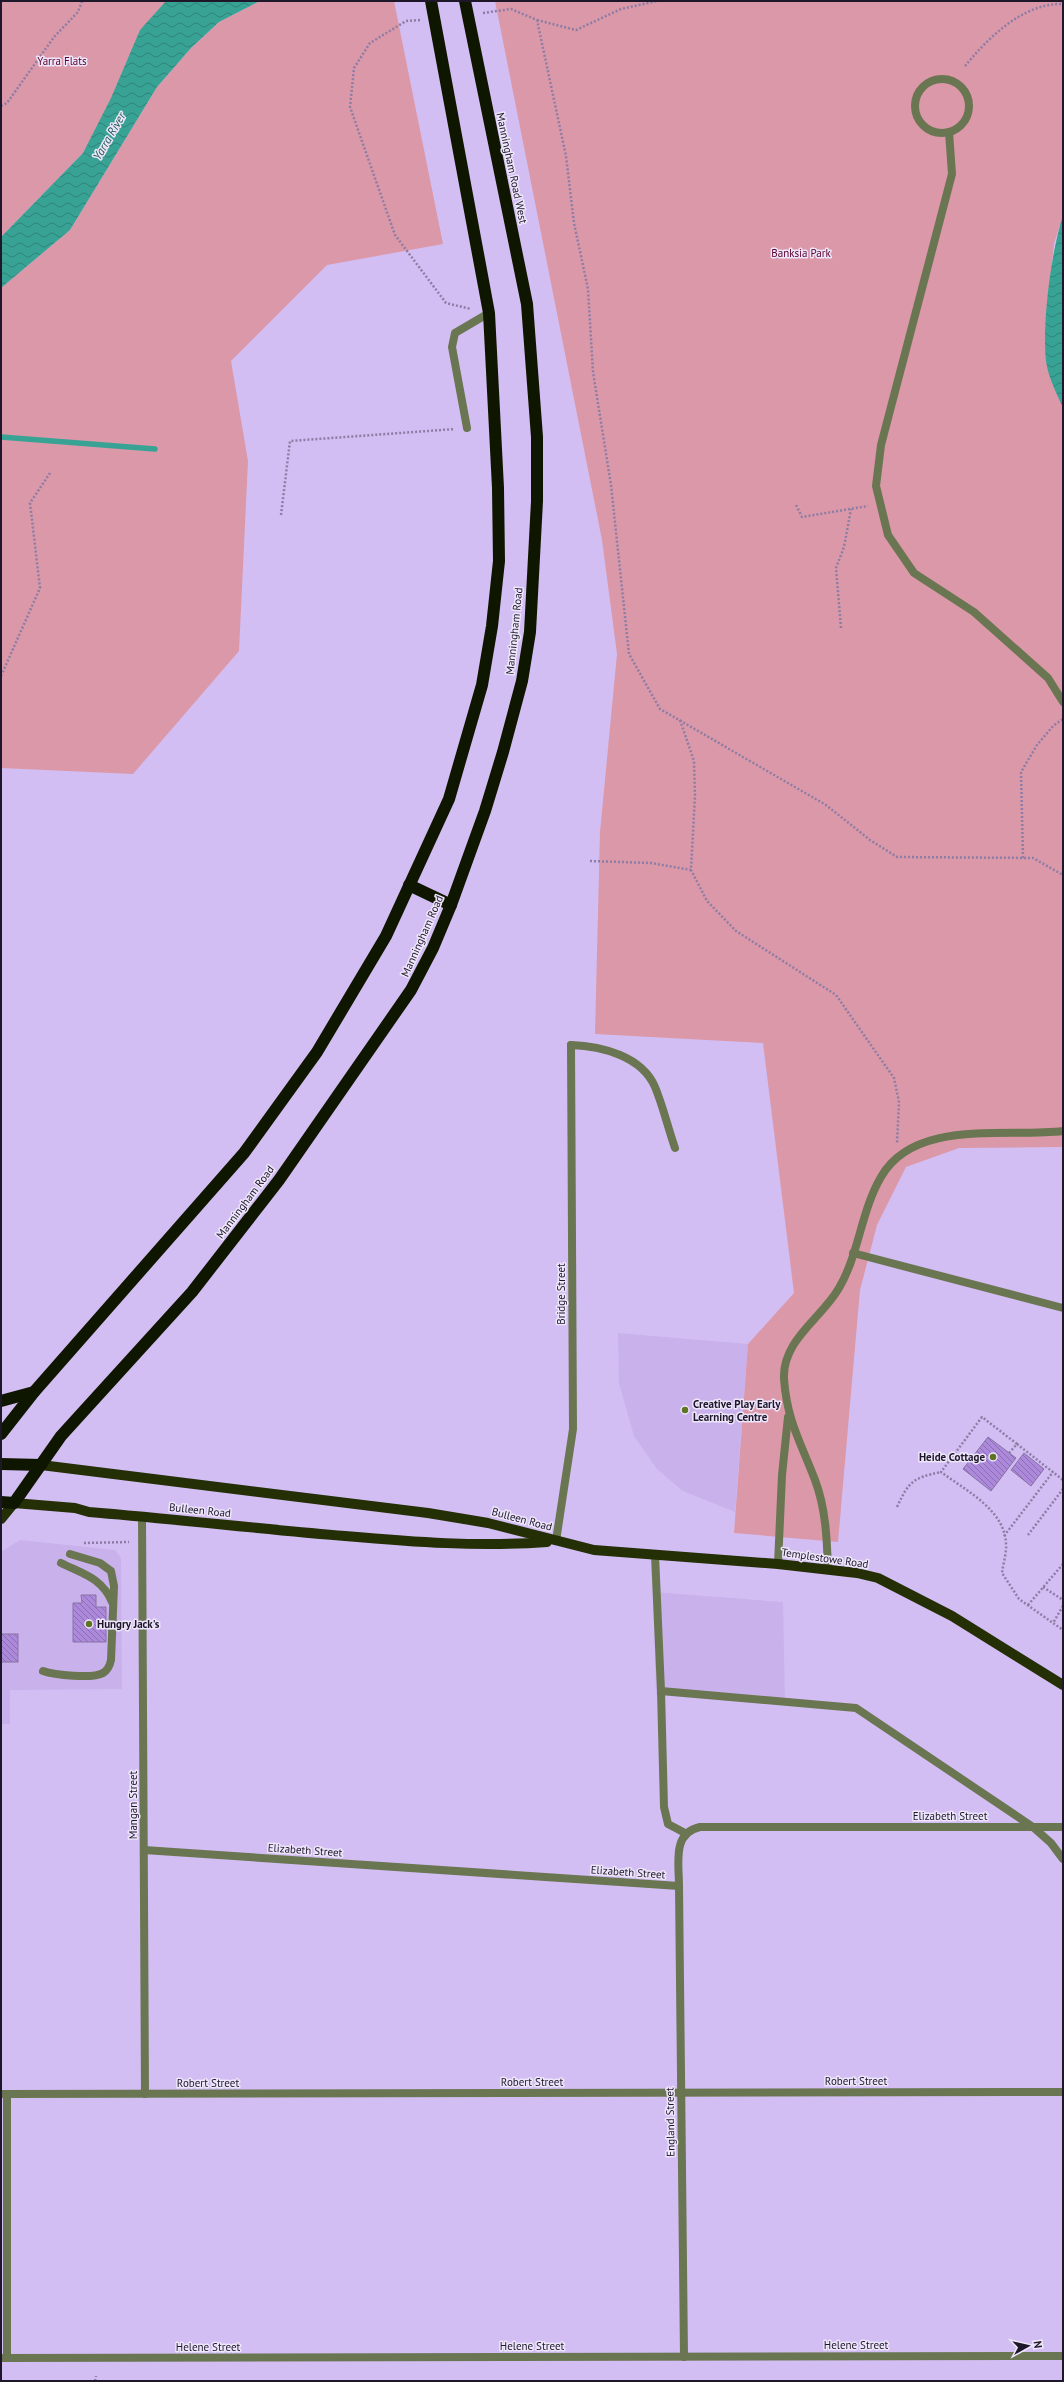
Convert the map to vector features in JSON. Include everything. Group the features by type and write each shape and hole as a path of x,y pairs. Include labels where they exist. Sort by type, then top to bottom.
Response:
{"highway":[{"path":"431,1 489,313"},
{"name":"Manningham Road West","path":"465,1 527,304"},
{"name":"Manningham Road","path":"14,1503 61,1436 192,1292 279,1180 411,990 433,948 451,905 485,811 522,681 530,632 537,501 537,437 527,304"},
{"name":"Manningham Road","path":"1,1434 34,1392 244,1152 317,1052 379,948 449,799 482,685 492,626 499,561 498,496 489,313"},
{"path":"409,885 451,905"},
{"path":"1,1401 34,1392"},
{"name":"Bulleen Road","path":"1,1464 42,1465"},
{"name":"Bulleen Road","path":"1,1502 14,1503"}],"main road":[{"name":"Bulleen Road","path":"42,1465 428,1513 488,1523 556,1542"},
{"name":"Bulleen Road","path":"14,1503 75,1508 90,1512 424,1543 498,1546 556,1542"},
{"name":"Manningham Road","path":"1,1519 14,1503"},
{"name":"Templestowe Road","path":"556,1542 594,1550 778,1564 878,1578 952,1616 1063,1685"}],"street":[{"path":"944,79 960,86 969,101 966,118 961,125 949,132 934,132 928,129 917,115 917,98 927,84 935,80 944,79"},
{"path":"949,132 952,174 880,445 876,486 888,535 914,573 974,612 1048,678 1063,702"},
{"path":"467,428 452,347 455,333 489,313"},
{"name":"Bridge Street","path":"556,1542 573,1429 571,1045 606,1049 641,1068 654,1085 675,1148"},
{"path":"778,1564 782,1475 788,1414 784,1378 786,1363 790,1351 831,1302 846,1276 880,1177 896,1156 938,1137 978,1132 1044,1133 1063,1131"},
{"path":"854,1253 1063,1308"},
{"path":"788,1414 800,1449 815,1481 824,1516 828,1570"},
{"name":"Mangan Street","path":"142,1516 145,2094"},
{"path":"43,1671 54,1675 98,1674 107,1669 112,1660 114,1582 111,1571 100,1564 70,1554"},
{"path":"655,1555 664,1807 668,1824 685,1833"},
{"path":"61,1563 99,1582 105,1588 113,1604"},
{"path":"661,1691 856,1708 1032,1828 1051,1843 1063,1859"},
{"name":"Elizabeth Street","path":"144,1850 679,1886 679,1848 685,1833 700,1827 1063,1827"},
{"name":"England Street","path":"679,1886 684,2357"},
{"name":"Robert Street","path":"4,2094 1063,2092"},
{"path":"4,2094 4,2358"},
{"name":"Helene Street","path":"4,2358 1063,2356"}],"path":[{"path":"1,106 7,103 54,37 78,12 82,1"},
{"path":"481,13 510,10 537,20 576,30 621,9 658,1"},
{"path":"965,66 979,48 1023,13 1050,4 1063,4"},
{"path":"421,20 406,21 370,43 354,68 350,107 395,235 446,303 489,313"},
{"path":"537,20 566,156 574,222 588,289 592,372 611,485 629,654 660,709 826,805 870,840 897,857 1033,858 1063,875"},
{"path":"281,515 290,441 467,428"},
{"path":"1,676 40,588 30,503 50,473"},
{"path":"796,505 802,517 880,504"},
{"path":"841,628 836,568 844,547 851,508"},
{"path":"680,720 694,760 696,795 691,870 707,901 736,932 836,995 894,1078 899,1102 896,1156"},
{"path":"1023,858 1021,772 1037,745 1053,726 1063,720"},
{"path":"590,861 651,863 691,870"},
{"path":"897,1507 905,1489 920,1476 941,1472 982,1417 1063,1480"},
{"path":"1009,1453 1016,1444"},
{"path":"941,1472 991,1510 1000,1521 1006,1543 1002,1573 1019,1599 1063,1630"},
{"path":"1004,1536 1053,1472"},
{"path":"1028,1535 1063,1489"},
{"path":"82,1543 142,1542"},
{"path":"1028,1605 1063,1564"},
{"path":"1044,1587 1063,1600"},
{"path":"1053,1623 1063,1606"},
{"path":"95,2381 96,2376"}],"shaded area":[{"name":"Creative Play Early Learning Centre","path":"618,1333 748,1344 735,1512 683,1491 657,1469 634,1436 619,1383"},
{"path":"20,1540 115,1550 121,1558 122,1689 10,1690 10,1724 1,1724 1,1552"},
{"path":"653,1592 783,1602 785,1705 656,1695"}],"green space":[{"name":"Yarra Flats","path":"1,1 166,1 83,153 1,237"},
{"path":"260,1 394,1 443,244 327,265 231,361 248,461 239,651 133,774 1,768 1,288 70,230 157,87 191,48 219,22"},
{"name":"Banksia Park","path":"495,1 1063,1 1063,215 1054,244 1046,322 1046,362 1063,408 1063,1147 959,1148 906,1167 877,1225 860,1290 838,1542 734,1533 748,1344 794,1293 763,1043 595,1034 600,832 617,654 602,540"}],"water":[{"name":"Yarra River","path":"166,1 260,1 219,22 191,48 157,87 70,230 1,288 1,237 83,153 111,98 140,30"},
{"path":"1063,215 1063,408 1053,385 1046,361 1045,327 1051,268"}],"building":[{"name":"Heide Cottage","path":"988,1437 1016,1458 991,1491 963,1469"},
{"path":"1024,1453 1044,1469 1031,1486 1011,1470"},
{"name":"Hungry Jack's","path":"81,1595 96,1595 96,1607 106,1607 106,1642 73,1642 73,1603 82,1603"},
{"path":"1,1634 18,1634 18,1662 1,1662"}],"waterway":[{"path":"1,437 155,449"}],"place":[{"name":"Creative Play Early Learning Centre","path":"685,1410"},
{"name":"Heide Cottage","path":"993,1457"},
{"name":"Hungry Jack's","path":"89,1624"}]}
